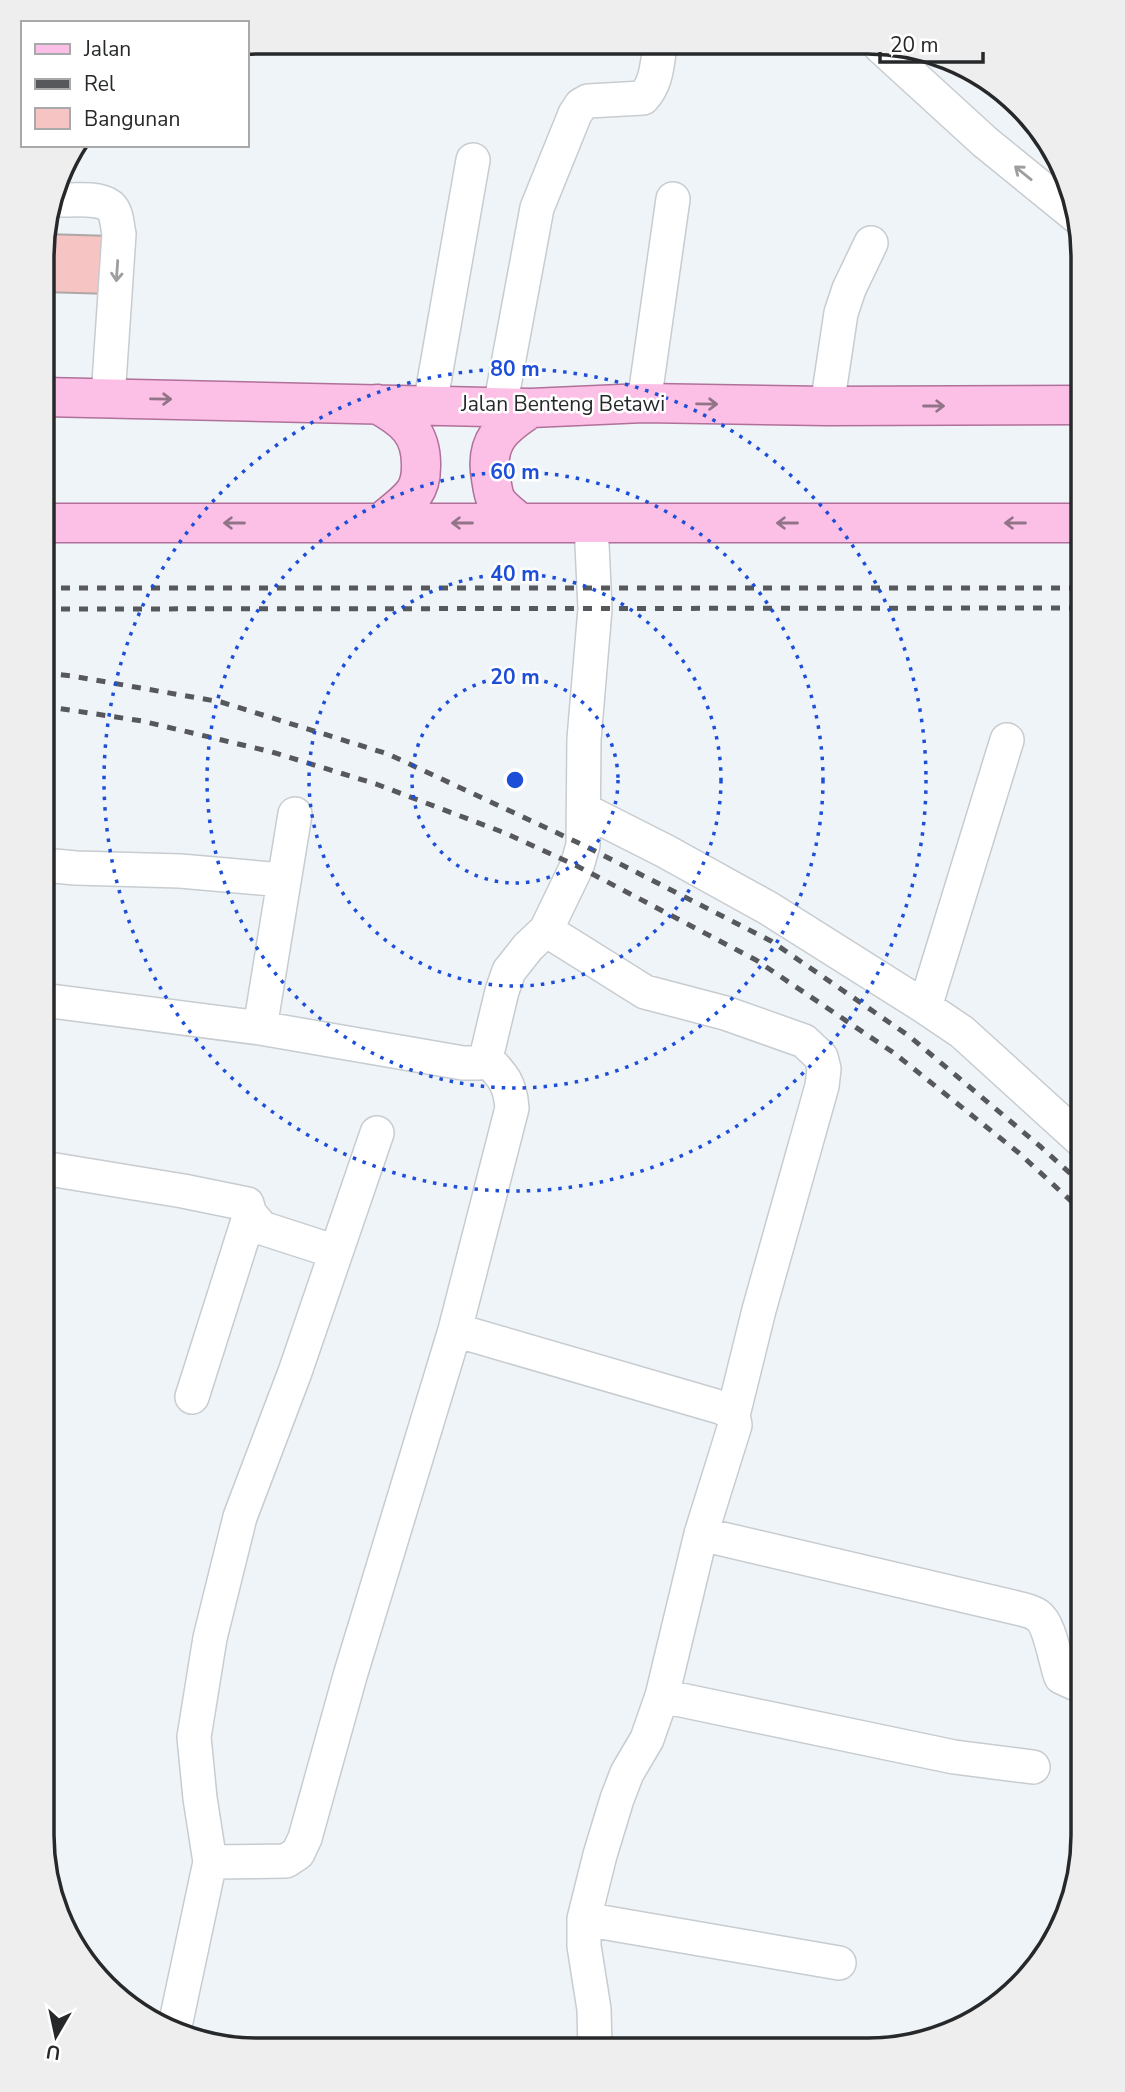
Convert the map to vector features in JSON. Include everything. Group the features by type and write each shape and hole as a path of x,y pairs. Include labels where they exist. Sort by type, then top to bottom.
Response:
{"main road":[{"name":"Jalan Benteng Betawi","path":"54,397 515,407 644,403 827,406 1071,405"},
{"path":"377,404 397,415 409,427 422,448 421,475 415,493 381,523"},
{"path":"515,407 490,452 490,472 495,499 520,523"},
{"path":"54,523 1071,523"}],"street":[{"path":"515,407 537,208 575,114 581,105 589,101 643,98 651,89 655,78 659,54"},
{"path":"891,56 985,142 1064,206"},
{"path":"430,405 473,160"},
{"path":"644,403 673,199"},
{"path":"62,200 97,201 109,205 115,213 119,233 108,398"},
{"path":"827,406 841,313 849,289 871,243"},
{"path":"54,1001 260,1028 463,1063 479,1063 486,1058 509,971 546,930 577,866 583,845 584,739 596,610 591,523"},
{"path":"925,1007 1007,740"},
{"path":"584,810 666,851 768,908 925,1007 962,1032 1070,1131"},
{"path":"260,1028 295,814"},
{"path":"54,866 180,870 283,880"},
{"path":"546,930 645,992 724,1013 804,1041 821,1057 824,1069 822,1086 759,1311 733,1415 735,1425 701,1534 662,1696 647,1739 627,1773 617,1799 584,1919 584,1946 594,2008 595,2038"},
{"path":"210,1862 286,1861 298,1853 305,1838 350,1676 455,1330 512,1108 505,1078 486,1058"},
{"path":"176,2020 210,1862 194,1737 210,1638 240,1517 295,1372 377,1133"},
{"path":"54,1170 247,1204 250,1214 262,1228 337,1252"},
{"path":"192,1397 250,1214"},
{"path":"455,1330 723,1408 733,1415"},
{"path":"701,1534 1037,1615 1046,1625 1061,1677 1070,1681"},
{"path":"662,1696 954,1757 1033,1767"},
{"path":"584,1919 839,1963"}],"building":[{"path":"56,234 112,236 110,294 54,292"}],"railway":[{"path":"54,588 1071,588"},
{"path":"54,609 1071,608"},
{"path":"54,674 221,702 388,754 583,845 771,941 909,1036 1070,1174"},
{"path":"54,708 142,721 272,752 376,784 505,833 577,866 756,960 894,1053 1019,1153 1070,1200"}]}
